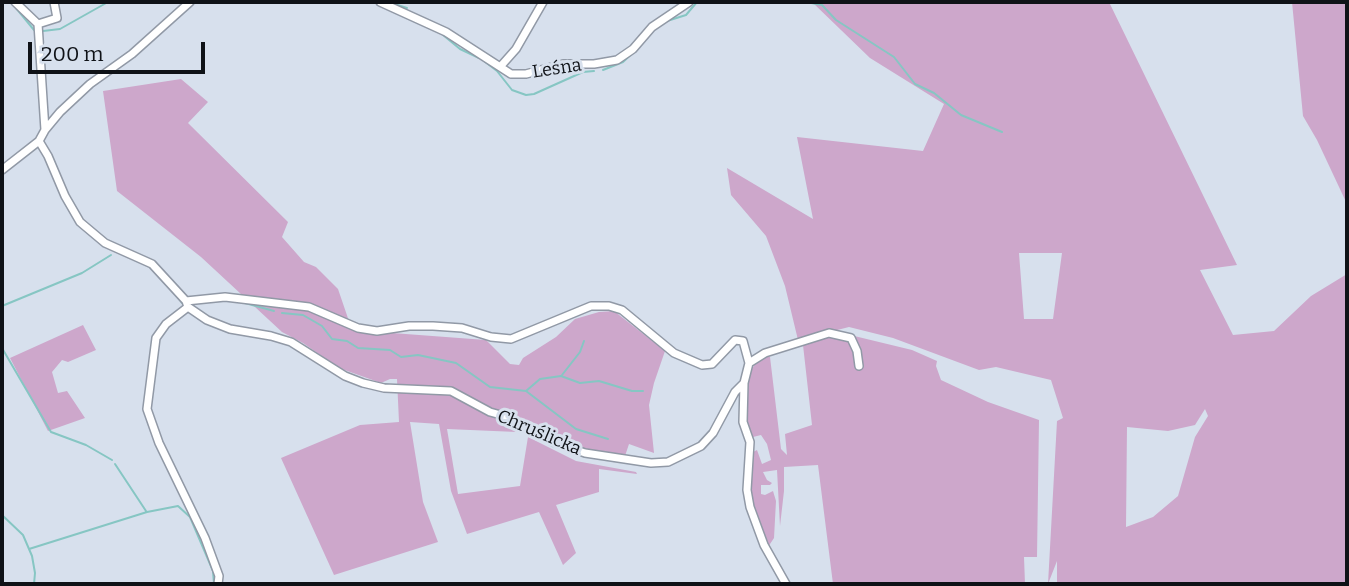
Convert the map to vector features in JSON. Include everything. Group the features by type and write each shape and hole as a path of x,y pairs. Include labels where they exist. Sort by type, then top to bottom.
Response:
{"street":[{"path":"15,2 37,29 45,130"},
{"path":"37,29 57,18 54,2"},
{"path":"2,170 39,141 60,112 90,84 132,54 153,32 190,2"},
{"name":"Leśna","path":"380,2 446,32 511,74 526,74 563,64 594,64 617,60 633,49 652,27 689,2"},
{"path":"500,67 516,48 543,2"},
{"name":"Chruślicka","path":"39,141 80,222 105,243 146,259 187,304 207,320 230,329 291,342 345,376 363,383 384,388 451,391 569,449 651,463 668,462 701,446 713,433 735,392 744,383 749,363"},
{"path":"218,584 219,576 205,538 159,443 147,409 156,338 187,304 225,297 309,307 358,328 377,331 409,326 446,327 511,339 591,306 609,306 622,310 674,353 702,365 712,364 735,340 743,341 749,363 765,353 830,333 851,338 857,351 859,366"},
{"path":"744,383 743,422 750,442 747,490 750,507 764,545 786,584"}],"shaded area":[{"path":"812,2 1109,2 1237,265 1200,270 1233,335 1274,331 1311,296 1347,274 1347,584 1057,584 1057,561 1048,584 1057,421 1063,418 1051,380 996,367 979,370 893,338 849,327 798,340 785,286 766,236 731,195 727,168 813,219 797,137 923,151 944,104 870,58","holes":["1019,253 1062,253 1053,319 1024,319","1205,409 1208,416 1195,437 1178,496 1153,517 1126,527 1127,427 1168,431 1195,425"]},
{"path":"1292,2 1347,2 1347,204 1303,116"},
{"path":"181,79 208,102 188,123 288,222 282,237 304,262 316,267 338,289 352,330 486,340 510,364 519,365 523,358 556,337 575,319 614,311 665,351 649,405 654,453 629,444 625,456 601,454 559,441 537,428 518,428 517,432 447,429 458,494 520,486 528,437 576,461 636,472 637,474 599,469 599,492 556,505 576,553 563,565 539,512 467,534 451,491 439,424 410,422 423,502 438,542 334,575 281,458 360,425 399,422 397,379 381,383 339,368 282,332 201,257 117,191 103,91"},
{"path":"83,325 96,350 68,362 62,360 52,372 58,393 67,391 85,418 48,431 10,358"},
{"path":"846,334 912,350 937,361 941,380 988,402 1039,420 1037,557 1024,557 1025,584 833,584 818,465 784,467 780,526 777,470 763,472 772,483 761,485 761,494 773,491 776,501 774,538 768,547 750,493 753,452 757,450 762,464 771,460 767,444 761,435 753,437 746,425 744,400 749,374 755,364 767,356 770,357 781,449 787,455 785,434 812,425 803,345 827,336"}],"waterway":[{"path":"43,31 60,29 108,2"},
{"path":"388,2 407,8"},
{"path":"667,21 686,15 697,2"},
{"path":"806,2 822,5 836,20 894,57 915,84 934,93 961,115 1002,132"},
{"path":"16,8 34,30"},
{"path":"443,35 460,49 479,58"},
{"path":"603,70 623,62 638,48"},
{"path":"484,61 497,71 512,90 526,95 583,72 594,71"},
{"path":"2,306 82,273 111,255"},
{"path":"176,295 183,304"},
{"path":"245,303 274,311"},
{"path":"282,313 303,315 322,326 332,339 347,341 358,348 390,350 401,357 418,355 456,363 490,387 526,391 540,379 561,376 580,383 599,381 632,391 643,391"},
{"path":"562,375 580,352 584,341"},
{"path":"2,348 51,432 86,445 112,460"},
{"path":"526,391 576,429 608,439"},
{"path":"115,464 146,511"},
{"path":"29,549 147,512 178,506 190,517 213,571 214,584"},
{"path":"2,515 23,535 32,556 34,584"}]}
